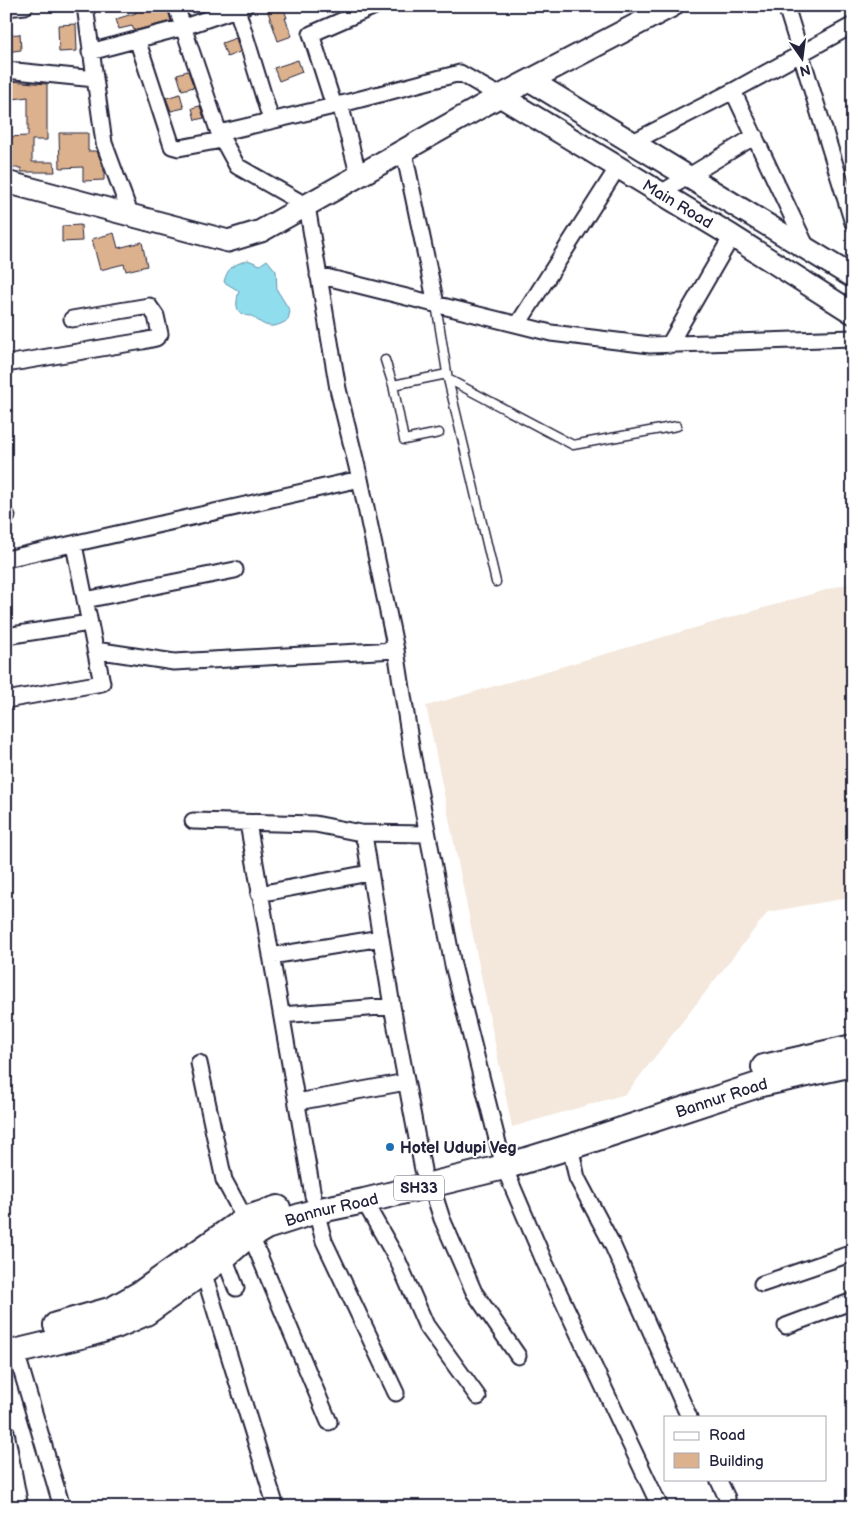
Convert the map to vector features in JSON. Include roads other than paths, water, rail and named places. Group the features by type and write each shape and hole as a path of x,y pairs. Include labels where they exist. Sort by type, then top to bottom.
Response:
{"main road":[{"path":"502,1160 758,1068 853,1047"},
{"name":"Bannur Road","path":"10,1348 98,1331 146,1313 242,1242 248,1228 266,1227 315,1204 364,1201 427,1177 570,1146 761,1084 853,1064"},
{"path":"315,1204 427,1177"},
{"path":"10,1348 112,1309 248,1228"}],"street":[{"path":"6,8 25,6"},
{"path":"85,6 104,143 131,216"},
{"path":"176,6 221,136 237,166 307,206"},
{"path":"359,176 337,105 311,34 375,6"},
{"path":"6,182 228,241 261,231 404,152 500,96 672,6"},
{"path":"786,6 853,223"},
{"path":"90,52 184,27 241,8 271,120"},
{"path":"631,143 734,91 853,26"},
{"path":"137,39 172,146 179,148 271,120 460,73 500,96"},
{"path":"6,70 94,79"},
{"path":"531,81 853,277"},
{"path":"734,91 808,250"},
{"name":"Main Road","path":"500,96 732,236 853,313"},
{"path":"661,193 755,136"},
{"path":"404,152 436,304"},
{"path":"518,324 618,167"},
{"path":"307,206 338,389 360,479 396,650 412,753 453,965 502,1160 546,1263 660,1507"},
{"path":"669,345 732,236"},
{"path":"318,275 551,333 650,345 853,338"},
{"path":"6,364 143,341 156,338 160,334 156,316 149,306 72,319"},
{"path":"6,559 360,479"},
{"path":"6,700 102,683 74,544"},
{"path":"86,600 235,570"},
{"path":"6,636 89,623"},
{"path":"95,650 174,662 396,650"},
{"path":"194,821 314,824 361,833 427,834"},
{"path":"248,823 315,1204 324,1241 396,1393"},
{"path":"361,833 365,841 406,1082 427,1177 442,1220 474,1292 518,1356"},
{"path":"259,894 369,873"},
{"path":"271,956 381,938"},
{"path":"282,1015 392,1006"},
{"path":"199,1063 224,1180 248,1228 329,1422"},
{"path":"297,1102 406,1082"},
{"path":"570,1146 577,1178 612,1244 689,1416"},
{"path":"364,1201 398,1261 426,1325 478,1397"},
{"path":"762,1284 853,1253"},
{"path":"224,1257 236,1288"},
{"path":"203,1271 276,1507"},
{"path":"786,1326 853,1301"},
{"path":"10,1348 62,1507"},
{"path":"6,1432 20,1507"},
{"path":"718,1480 727,1498"}],"lane":[{"path":"436,304 448,376 496,582"},
{"path":"385,360 393,386 404,440 438,433"},
{"path":"393,386 448,376 573,445 677,426"}],"water":[{"path":"248,260 260,265 267,260 276,271 277,290 290,311 288,320 269,326 252,316 246,316 239,312 237,301 239,291 224,282 227,273 232,267"}],"place":[{"name":"Hotel Udupi Veg","path":"390,1147"}]}
